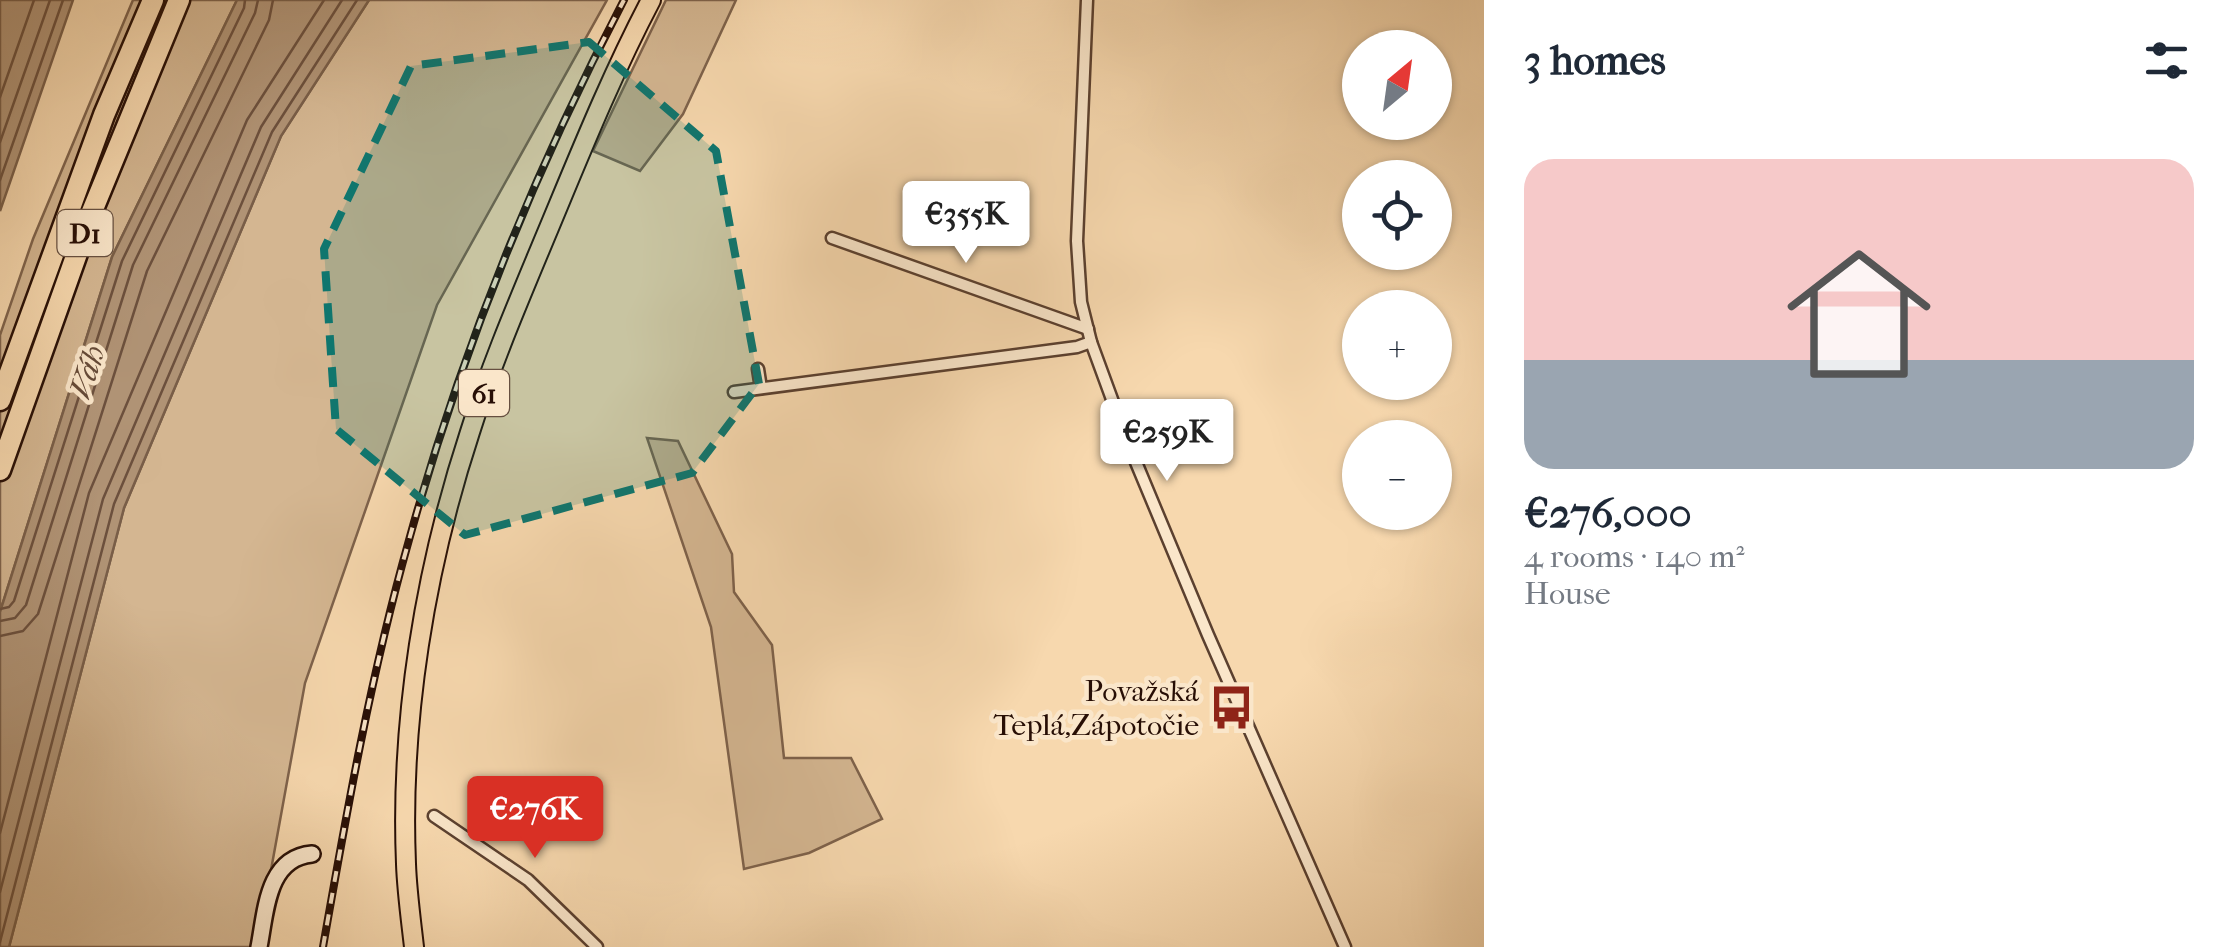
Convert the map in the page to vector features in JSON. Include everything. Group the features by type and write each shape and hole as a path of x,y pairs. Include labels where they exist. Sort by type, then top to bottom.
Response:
{"highway":[{"name":"D1","path":"0,400 104,115 152,0"},
{"name":"D1","path":"0,470 104,183 179,0"}],"main road":[{"name":"61","path":"414,947 406,865 409,752 420,644 444,526 470,433 505,334 575,164 651,0"}],"street":[{"path":"1086,0 1078,241 1081,302 1091,342 1111,401 1201,618 1345,947"},
{"path":"836,244 1088,330"},
{"path":"734,392 1077,347 1091,342"},
{"path":"758,370 761,388"},
{"path":"434,816 528,880 597,947"},
{"path":"259,947 269,896 279,871 291,858 312,854"}],"highlighted area":[{"path":"589,42 716,151 759,384 692,473 465,535 336,429 324,249 411,66"}],"shaded area":[{"path":"133,0 237,0 112,257 0,612 0,335 33,239"},
{"path":"369,0 607,0 437,305 305,683 257,947 9,947 124,508 281,136"},
{"path":"666,0 736,0 683,114 640,171 593,151"},
{"path":"647,438 678,441 732,554 734,592 772,645 784,758 851,758 882,819 809,853 744,869 711,627"}],"water":[{"path":"0,0 73,0 0,211"},
{"name":"Váh","path":"237,0 369,0 281,136 124,508 9,947 0,947 0,612 112,257"}],"railway":[{"path":"323,947 371,692 429,470 502,264 560,130 624,0"}],"place":[{"name":"Považská Teplá,Zápotočie","path":"1232,708"}]}
